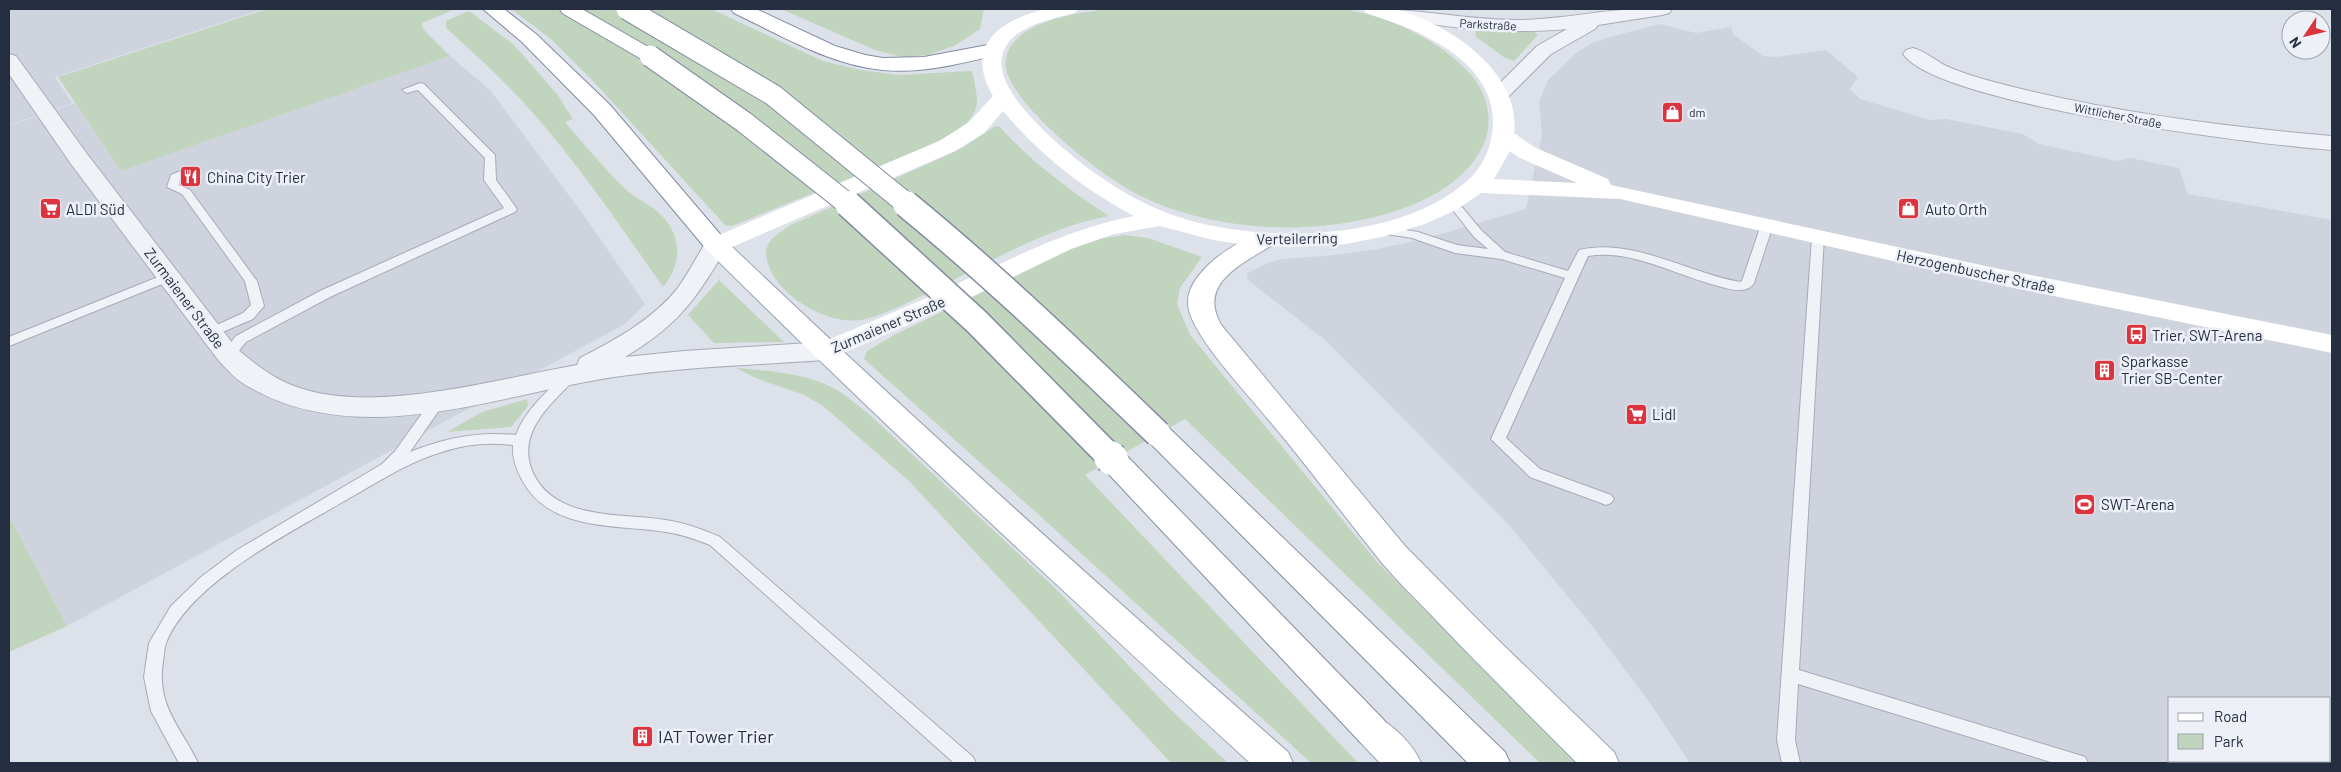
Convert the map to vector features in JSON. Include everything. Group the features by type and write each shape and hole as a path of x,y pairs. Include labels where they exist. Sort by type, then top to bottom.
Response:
{"main road":[{"path":"492,9 529,38 602,110 716,245 825,351 1047,558 1275,763"},
{"path":"569,9 611,32 685,79 762,134 835,192 911,259 1010,354 1403,763"},
{"path":"627,9 773,95 949,239 1051,331 1158,434 1492,763"},
{"path":"741,9 846,57 884,64 909,64 993,50 1007,24 1023,22 1068,9"},
{"name":"Verteilerring","path":"993,50 991,67 994,84 1003,98 1044,143 1078,171 1118,199 1160,219 1197,230 1263,240 1343,237 1382,230 1424,216 1452,202 1474,186 1496,162 1505,137 1506,109 1501,93 1482,67 1460,49 1410,20 1375,9"},
{"path":"716,245 947,146 976,128 1003,98"},
{"name":"Herzogenbuscher Straße","path":"1505,137 1526,152 1620,192"},
{"name":"Herzogenbuscher Straße","path":"1474,186 1536,187 1620,192 1990,275 2332,344"},
{"name":"Zurmaiener Straße","path":"825,351 930,306 1056,245 1112,227 1160,219"},
{"path":"1263,240 1226,264 1208,283 1200,299 1205,318 1219,342 1322,464 1394,555 1485,649 1601,763"}],"street":[{"name":"Parkstraße","path":"1375,9 1436,20 1495,25 1530,25 1600,19 1662,9"},
{"name":"Parkstraße","path":"1501,93 1544,50 1600,19"},
{"name":"Wittlicher Straße","path":"1913,54 1935,67 1977,83 2099,112 2224,133 2332,143"},
{"name":"Zurmaiener Straße","path":"9,60 168,277 228,355 253,378 286,393 313,401 341,406 368,407 438,400 571,375 702,358 825,351"},
{"name":"Zurmaiener Straße","path":"571,375 626,346 665,316 682,299 716,245"}],"lane":[{"path":"228,355 241,339 325,294 511,209 490,180 491,156 481,144 420,86 407,90"},
{"path":"185,172 175,177 173,187 186,192 251,281 258,306 248,316 210,333"},
{"path":"1452,202 1478,234 1502,255"},
{"path":"1606,499 1535,473 1498,439 1583,253 1595,249 1636,257 1735,285 1746,285 1767,225"},
{"path":"1382,230 1414,235 1461,250 1502,255 1572,276"},
{"path":"1791,763 1786,740 1818,237"},
{"path":"9,342 168,277"},
{"name":"Zurmaiener Straße","path":"521,441 536,414 571,375"},
{"path":"387,468 400,455 438,400"},
{"path":"189,763 162,717 151,676 153,656 158,637 185,600 242,555 387,468 461,441 489,437 521,441 521,454 527,479 546,500 561,509 592,518 683,528 715,541 967,763"},
{"path":"1791,675 2079,763"}],"shaded area":[{"path":"9,9 263,9 55,77 72,103 9,125"},
{"path":"1660,24 1696,33 1731,27 1733,34 1763,56 1776,57 1826,50 1858,77 1850,89 1860,99 1930,120 1946,119 2023,134 2039,144 2117,161 2130,158 2179,168 2188,194 2332,220 2332,763 1690,763 1650,703 1589,622 1509,525 1325,340 1248,280 1247,273 1268,263 1283,259 1377,249 1424,239 1526,209 1542,135 1539,102 1548,80 1576,53 1590,44"},
{"path":"450,56 490,90 585,217 645,304 625,324 67,626 9,516 9,126 75,103 121,171"}],"green space":[{"path":"1317,7 1359,12 1377,17 1412,31 1429,41 1445,51 1472,76 1485,98 1487,107 1488,124 1485,141 1478,155 1468,168 1457,179 1430,197 1386,214 1360,220 1307,227 1254,226 1227,223 1168,208 1123,186 1071,148 1032,110 1017,91 1007,73 1006,58 1012,45 1034,27 1065,16 1109,9"},
{"path":"267,9 455,9 422,23 423,29 450,56 121,171 58,77"},
{"path":"511,9 711,9 823,61 861,70 898,75 971,71 977,101 971,117 966,123 929,146 732,226 725,225 593,81 551,39"},
{"path":"781,9 984,9 980,29 954,46 928,55 902,57 875,50"},
{"path":"469,11 514,45 557,94 573,119 565,122 586,147 624,188 653,208 669,225 677,245 677,255 675,266 663,287 601,198 551,134 502,80 446,28 446,21"},
{"path":"1477,27 1532,30 1538,35 1514,61 1505,58 1475,36"},
{"path":"999,126 1024,152 1051,175 1109,216 1086,221 1039,238 928,293 878,315 861,320 835,318 808,308 796,300 776,280 767,261 767,248 773,238 791,225 941,158 964,147 994,127"},
{"path":"1125,235 1148,238 1202,257 1180,288 1177,304 1190,335 1378,563 1580,763 1540,763 1185,419 1085,475 1358,763 1311,763 1038,514 864,359 867,351 894,335 1077,246 1097,239"},
{"path":"719,280 784,342 714,343 688,315"},
{"path":"736,368 801,376 825,384 850,399 871,416 1054,587 1171,710 1228,763 1171,763 909,481 823,406 804,395 756,378"},
{"path":"527,399 528,406 511,427 447,432 482,412"},
{"path":"9,516 67,626 9,652"}],"place":[{"name":"dm","path":"1673,112"},
{"name":"China City Trier","path":"191,177"},
{"name":"ALDI Süd","path":"50,209"},
{"name":"Auto Orth","path":"1909,209"},
{"name":"Trier, SWT-Arena","path":"2136,335"},
{"name":"Sparkasse Trier SB-Center","path":"2105,370"},
{"name":"Lidl","path":"1636,414"},
{"name":"SWT-Arena","path":"2085,504"},
{"name":"IAT Tower Trier","path":"642,736"}]}
